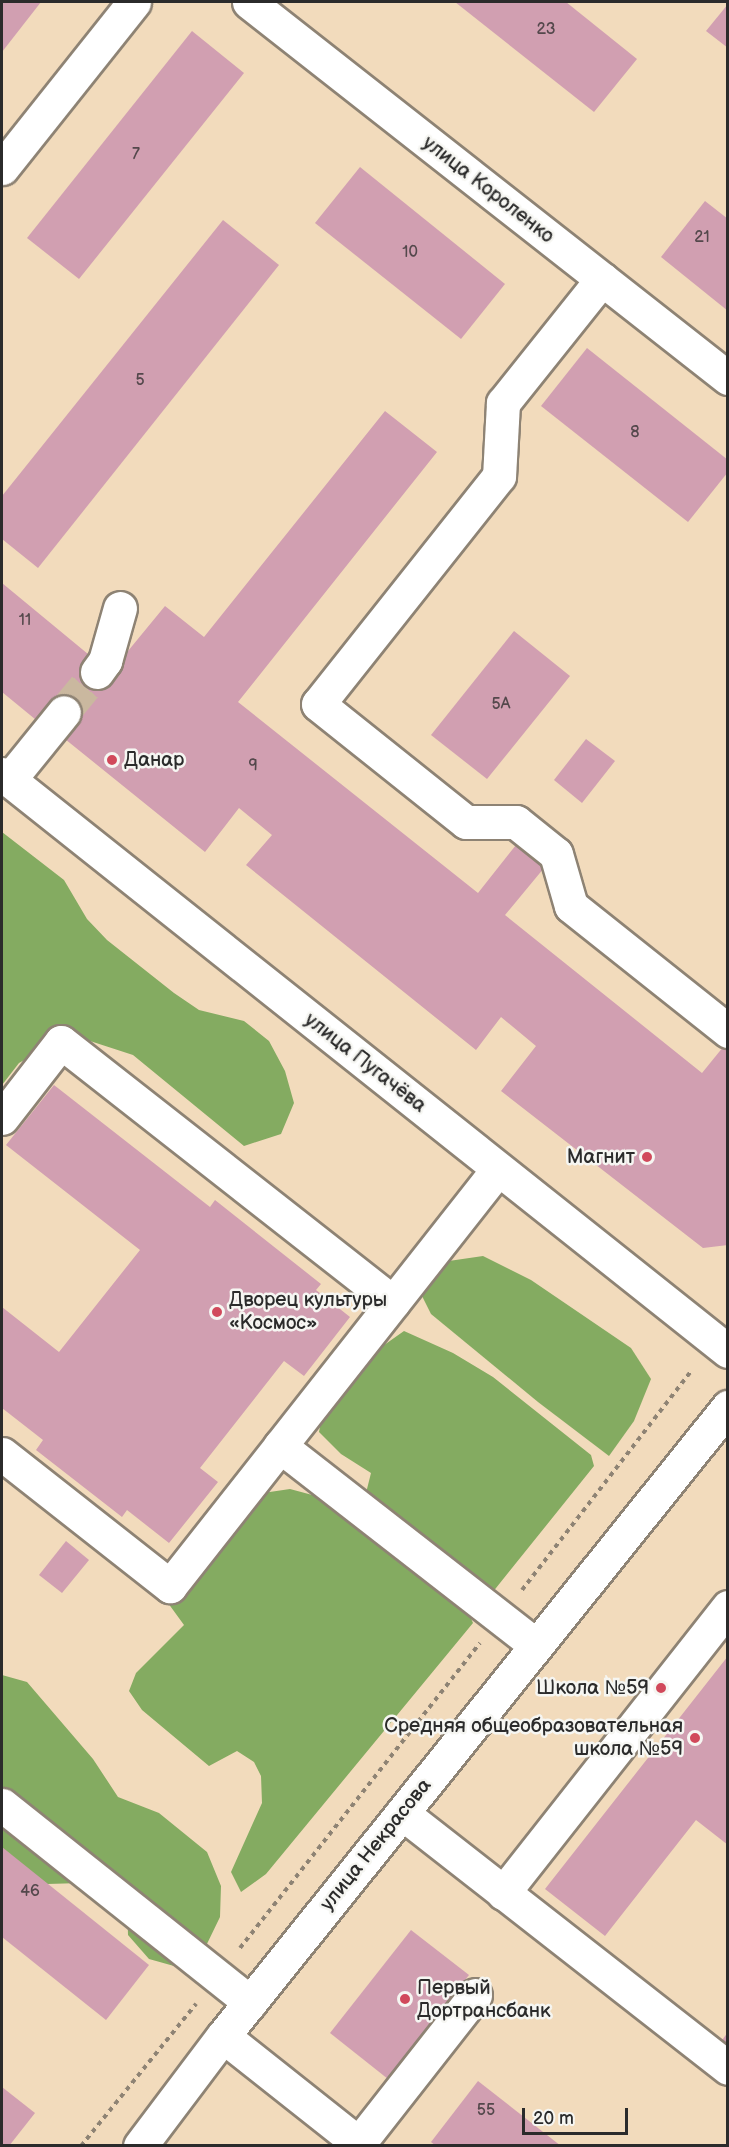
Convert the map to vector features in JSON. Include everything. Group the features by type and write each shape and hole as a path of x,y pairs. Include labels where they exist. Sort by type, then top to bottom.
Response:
{"street":[{"path":"2,168 134,2"},
{"name":"улица Короленко","path":"249,2 728,378"},
{"path":"602,279 503,403 499,476 318,704 466,822 516,822 556,854 571,906 728,1031"},
{"path":"97,672 105,661 120,608"},
{"path":"5,777 64,711"},
{"name":"улица Пугачёва","path":"5,777 728,1351"},
{"path":"2,1118 61,1042 393,1302"},
{"path":"2,1454 170,1586 498,1168"},
{"name":"улица Некрасова","path":"140,2145 222,2036 728,1407"},
{"path":"280,1446 536,1646"},
{"path":"503,1893 728,1607"},
{"path":"2,1805 250,2002"},
{"path":"402,1813 728,2068"},
{"path":"222,2036 361,2144 475,1995"}],"path":[{"path":"81,2145 217,1977 691,1371"}],"green space":[{"path":"2,832 64,880 87,919 107,940 174,993 199,1010 244,1021 269,1041 285,1071 294,1103 281,1134 244,1146 133,1055 90,1041 59,1040 19,1063 2,1085"},
{"path":"483,1256 531,1280 631,1348 651,1379 634,1421 609,1456 538,1402 431,1314 419,1290 442,1262"},
{"path":"404,1331 453,1353 493,1377 591,1455 594,1466 488,1598 362,1509 371,1473 341,1454 319,1432 322,1415 360,1362"},
{"path":"290,1489 316,1496 348,1511 469,1614 473,1623 266,1874 241,1892 231,1872 262,1803 261,1776 254,1762 237,1751 209,1766 142,1710 129,1691 136,1673 184,1625 168,1603 180,1576 263,1493"},
{"path":"2,1675 27,1682 93,1759 118,1797 159,1813 207,1852 221,1886 220,1917 205,1948 174,1966 149,1959 128,1935 127,1901 82,1883 47,1884 2,1850"}],"building":[{"path":"2,2 41,2 2,52"},
{"path":"455,2 566,2 637,59 594,112"},
{"path":"728,4 728,48 706,31"},
{"path":"192,31 244,73 79,279 27,238"},
{"path":"360,167 505,284 461,339 315,223"},
{"path":"705,201 728,219 728,311 661,257"},
{"path":"223,220 279,265 38,568 2,539 2,496"},
{"path":"587,348 728,460 728,472 688,522 541,406"},
{"path":"385,411 437,452 238,702 478,893 516,845 544,868 505,915 702,1073 728,1041 728,1245 703,1248 501,1091 536,1046 501,1017 476,1050 246,865 272,835 239,808 205,852 60,735 41,724 2,692 2,583 94,659 105,679 165,606 204,637"},
{"path":"514,631 570,676 487,779 431,735"},
{"path":"586,739 615,761 582,803 554,780"},
{"name":"Дворец культуры «Космос»","path":"54,1085 210,1207 215,1200 321,1284 316,1290 350,1317 304,1376 284,1361 200,1468 218,1482 169,1543 127,1510 122,1517 36,1450 43,1440 2,1408 2,1307 59,1352 140,1250 6,1145"},
{"path":"66,1541 89,1560 62,1593 39,1575"},
{"name":"Средняя общеобразовательная школа №59","path":"728,1656 728,1845 696,1820 605,1936 545,1889"},
{"path":"2,1847 149,1965 106,2020 2,1937"},
{"path":"411,1930 469,1975 388,2079 330,2033"},
{"path":"728,2032 728,2049 720,2043"},
{"path":"478,2081 561,2146 436,2146 431,2142"},
{"path":"2,2087 35,2113 9,2146 2,2146"}],"tunnel":[{"path":"64,712 97,672"}],"place":[{"name":"Данар","path":"112,760"},
{"name":"Магнит","path":"647,1157"},
{"name":"Дворец культуры «Космос»","path":"217,1312"},
{"name":"Школа №59","path":"661,1688"},
{"name":"Средняя общеобразовательная школа №59","path":"695,1738"},
{"name":"Первый Дортрансбанк","path":"405,1999"}]}
